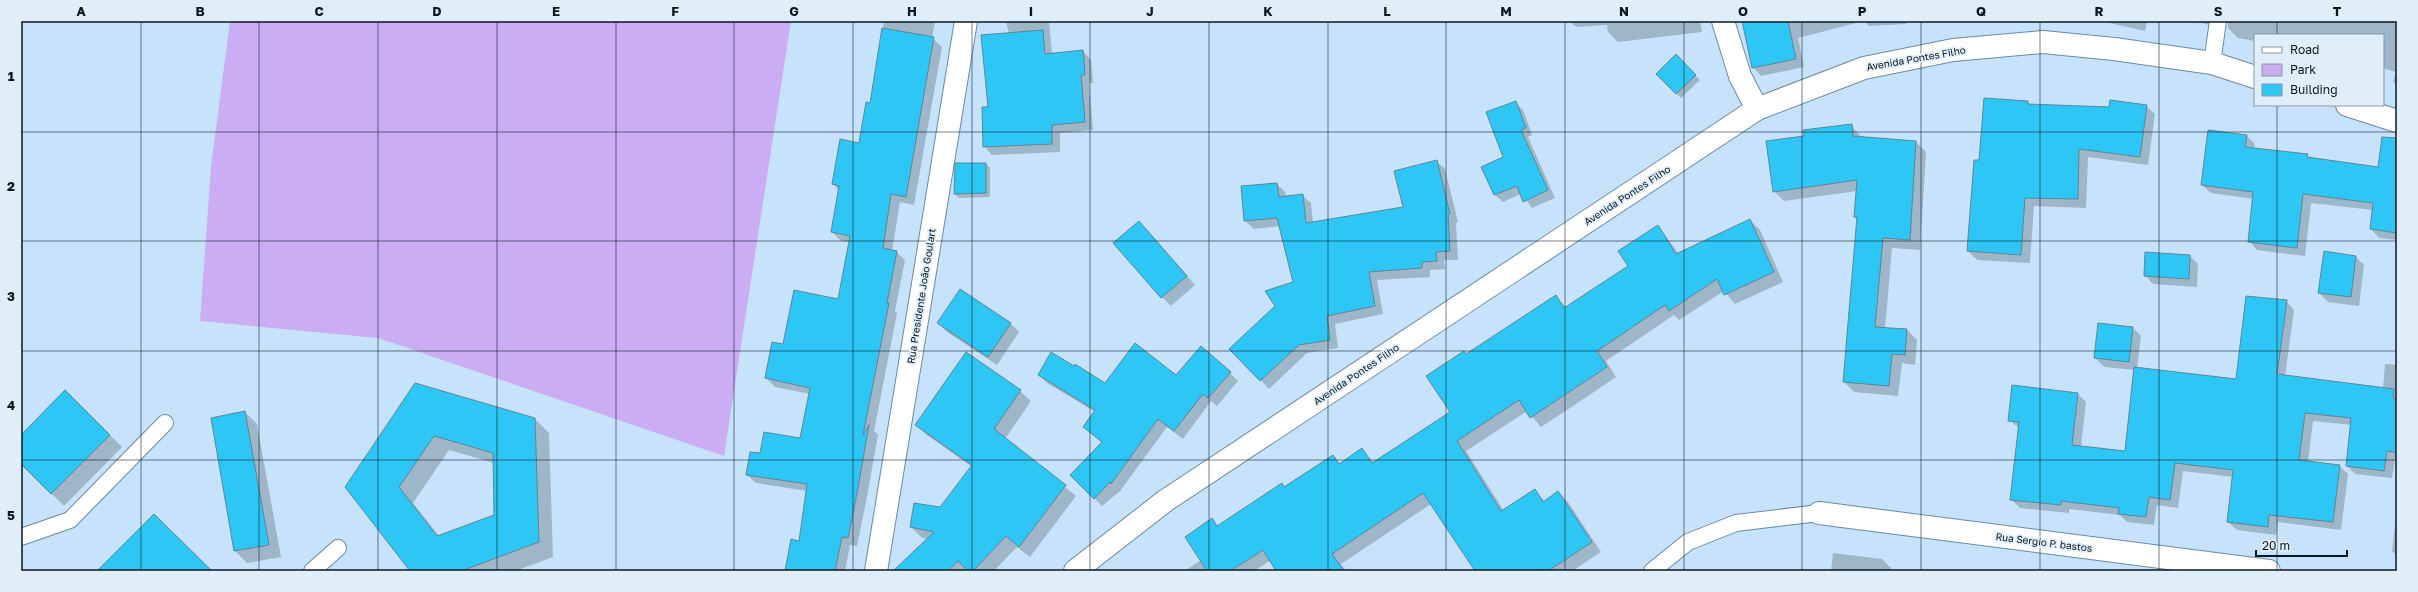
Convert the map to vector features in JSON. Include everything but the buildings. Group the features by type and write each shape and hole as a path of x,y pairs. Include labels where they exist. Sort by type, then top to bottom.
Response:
{"street":[{"name":"Rua Presidente João Goulart","path":"876,571 966,21"},
{"path":"1723,21 1740,76 1757,109"},
{"name":"Avenida Pontes Filho","path":"1079,570 1165,501 1757,109 1864,68 1953,50 2043,42 2114,49 2212,63 2254,77"},
{"path":"2350,106 2397,121"},
{"name":"Rua Sergio P. bastos","path":"1819,513 2269,571"}],"lane":[{"path":"2212,63 2218,21"},
{"path":"21,538 70,520 165,423"},
{"path":"1652,571 1688,542 1736,523 1819,513"},
{"path":"312,571 338,548"}],"green space":[{"path":"230,21 791,21 724,456 378,338 200,321 211,167"}]}
